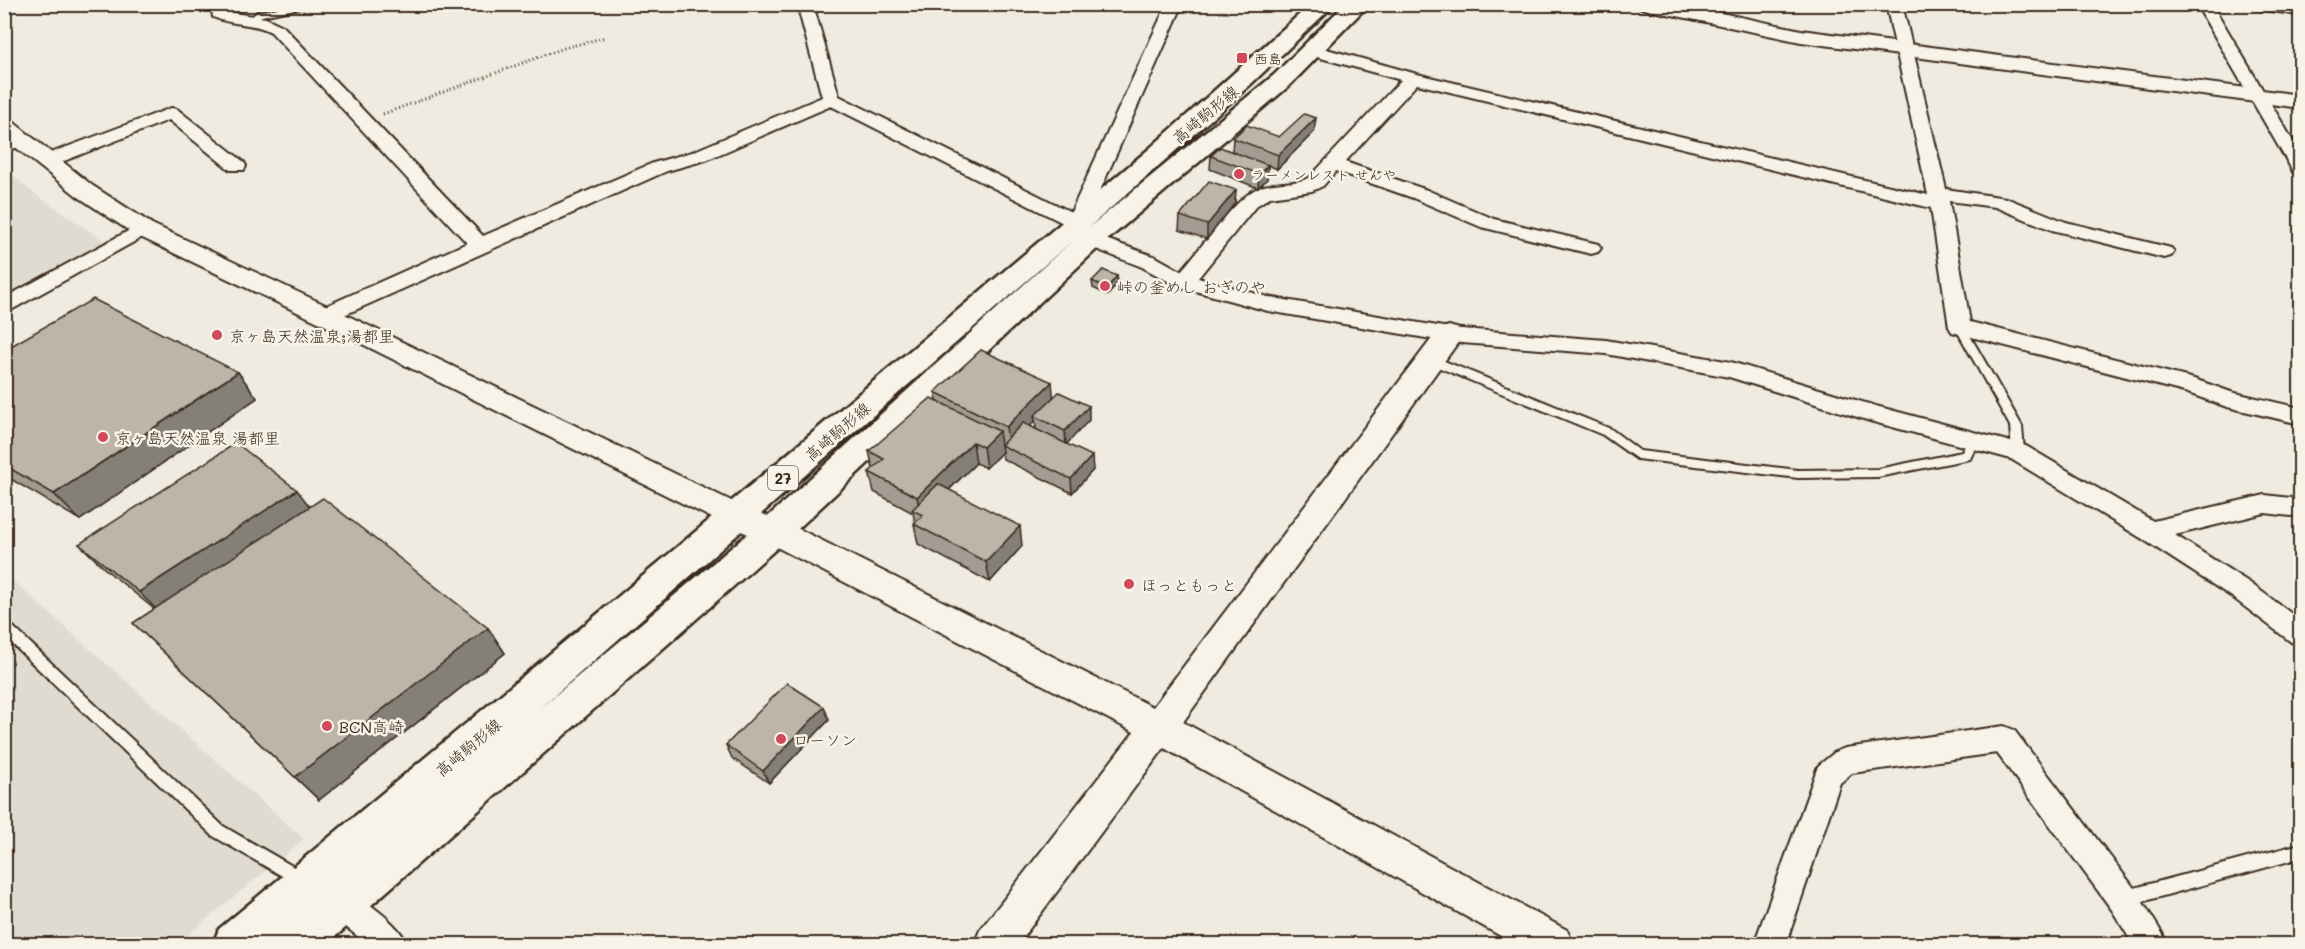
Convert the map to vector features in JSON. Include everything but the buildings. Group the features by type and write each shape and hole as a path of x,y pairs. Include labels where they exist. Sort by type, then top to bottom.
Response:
{"main road":[{"name":"高崎駒形線","path":"294,945 774,531 1083,231 1324,4"},
{"name":"高崎駒形線","path":"235,945 737,518 1083,231 1282,80 1358,4"}],"street":[{"path":"219,4 219,14 228,19 265,21 277,29 480,244"},
{"path":"805,4 831,99 1083,231 1184,281 1440,347 1606,347 1731,370 1870,413 2018,452 2150,531 2241,590 2301,634"},
{"path":"1083,231 1175,4"},
{"path":"1648,4 1801,36 2301,102"},
{"path":"1894,4 1939,199 1960,327 2141,373 2227,399 2301,416"},
{"path":"2204,4 2301,168"},
{"path":"2255,4 2301,10"},
{"path":"1312,50 1413,78 1939,199 1999,202 2059,226 2164,252"},
{"path":"1184,281 1249,202 1265,192 1305,187 1316,182 1413,78"},
{"path":"325,315 480,244 660,167 699,156 831,99"},
{"path":"47,161 171,112 237,166"},
{"path":"10,138 47,161 143,229 325,315 737,518 774,531 1160,727 1553,945"},
{"path":"1333,164 1412,191 1488,223 1591,248"},
{"path":"4,307 143,229"},
{"path":"994,945 1160,727 1440,347"},
{"path":"2150,531 2265,504 2301,508"},
{"path":"1770,945 1828,775 1845,761 2004,739 2122,899 2151,945"},
{"path":"341,903 392,945"}],"lane":[{"path":"253,19 260,14 315,4"},
{"path":"1960,327 2016,426 2018,452"},
{"path":"1440,347 1607,432 1637,455 1798,474 1878,473 1966,456 1973,440"},
{"path":"4,627 218,831 307,883"},
{"path":"2122,899 2301,851"}],"path":[{"path":"364,121 564,48 606,37"}],"shaded area":[{"path":"4,167 32,192 106,242 5,298"},
{"path":"4,573 304,839 177,944 5,944"}],"place":[{"name":"西島","path":"1242,58"},
{"name":"ラーメンレスト せんや","path":"1239,174"},
{"name":"峠の釜めし おぎのや","path":"1105,286"},
{"name":"京ヶ島天然温泉;湯都里","path":"217,335"},
{"name":"京ヶ島天然温泉 湯都里","path":"103,437"},
{"name":"ほっともっと","path":"1129,584"},
{"name":"BCN高崎","path":"327,726"},
{"name":"ローソン","path":"781,739"}]}
